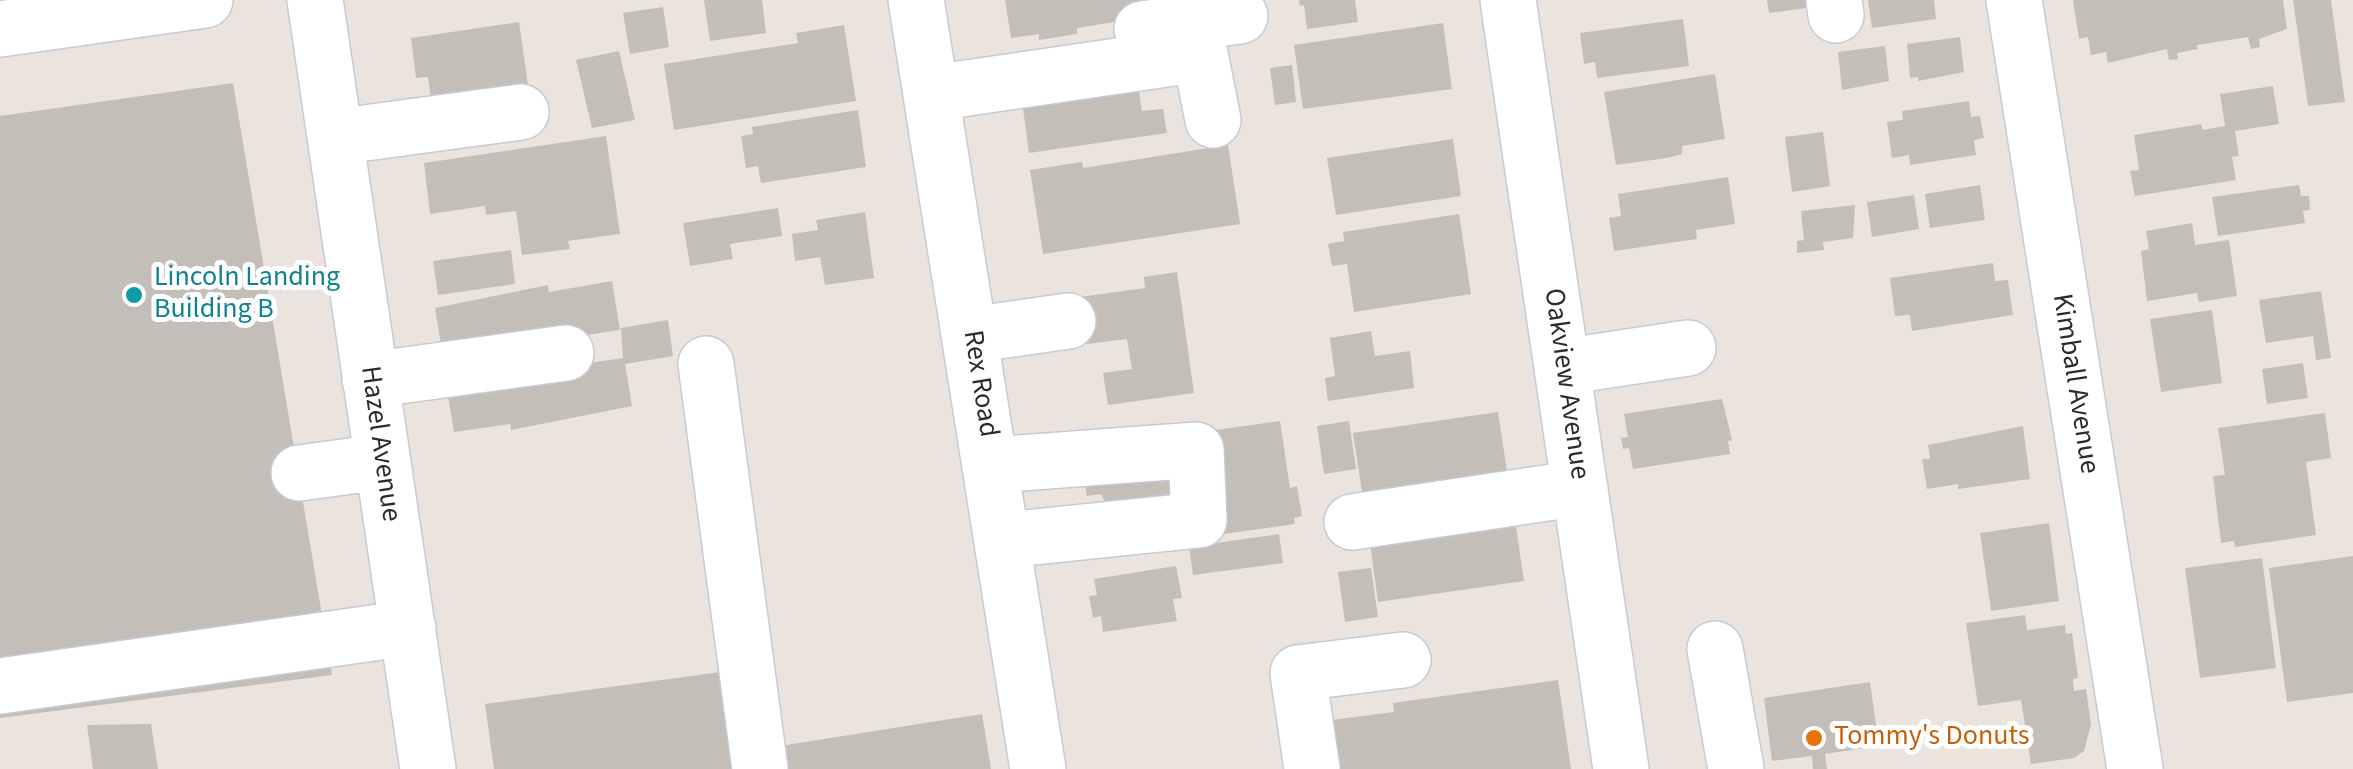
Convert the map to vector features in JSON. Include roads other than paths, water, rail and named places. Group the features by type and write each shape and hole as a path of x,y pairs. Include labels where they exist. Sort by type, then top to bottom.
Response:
{"street":[{"path":"0,29 206,0"},
{"name":"Hazel Avenue","path":"314,0 428,769"},
{"name":"Rex Road","path":"916,0 1005,540 1038,769"},
{"name":"Oakview Avenue","path":"1508,0 1621,769"},
{"name":"Kimball Avenue","path":"2014,0 2135,769"},
{"path":"929,76 1240,16"},
{"path":"929,76 1200,54 1212,120"},
{"path":"334,137 521,112"},
{"path":"971,335 1068,321"},
{"path":"1562,367 1688,348"},
{"path":"370,380 566,353"},
{"path":"706,364 760,769"},
{"path":"992,465 1196,450 1199,520 1005,540"},
{"path":"299,473 381,462"},
{"path":"1352,522 1580,488"},
{"path":"0,686 408,628"},
{"path":"1714,649 1736,769"},
{"path":"1312,769 1298,672 1403,660"}],"place":[{"name":"Lincoln Landing Building B","path":"134,295"},
{"name":"Tommy's Donuts","path":"1814,738"}]}
